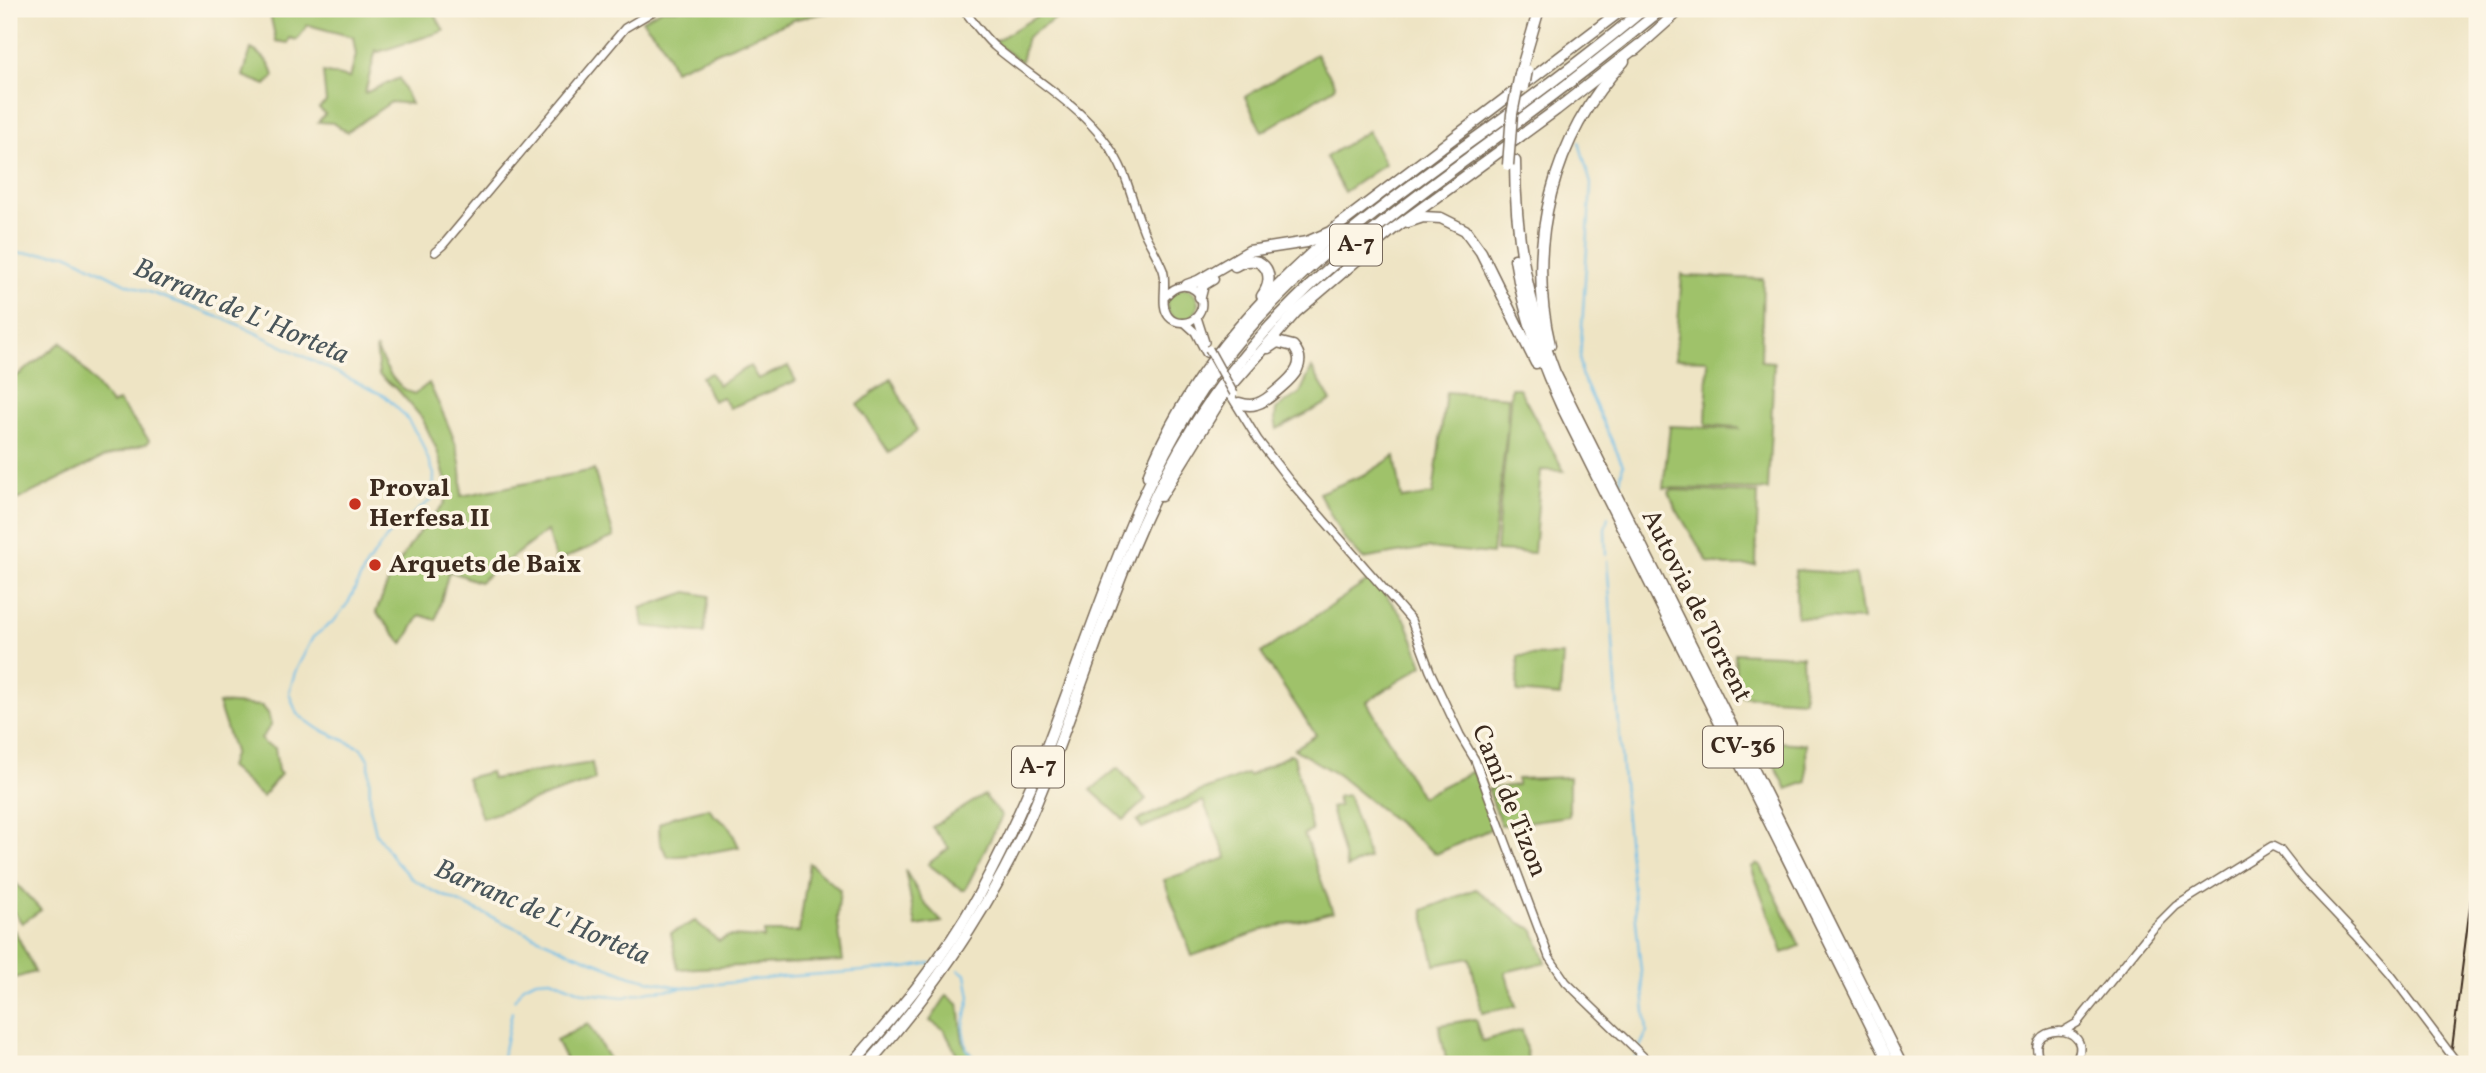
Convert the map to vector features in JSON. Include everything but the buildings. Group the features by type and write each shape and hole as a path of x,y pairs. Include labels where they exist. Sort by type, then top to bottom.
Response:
{"highway":[{"path":"1539,9 1512,114 1516,224 1528,290 1555,373 1584,430"},
{"path":"1523,72 1546,9"},
{"path":"1183,286 1198,281 1249,251 1307,242 1329,232 1623,9"},
{"name":"A-7","path":"852,1064 908,997 967,914 1005,844 1032,783 1127,532 1167,450 1214,372 1276,300 1322,257 1382,207 1540,91 1644,9"},
{"name":"A-7","path":"868,1064 919,1003 977,921 1011,859 1043,787 1129,553 1168,468 1221,383 1286,307 1329,266 1662,9"},
{"path":"1149,511 1156,505 1213,410 1296,312 1387,235 1639,45 1681,9"},
{"path":"1584,430 1557,367 1546,325 1541,278 1544,224 1563,155 1579,123 1598,92 1639,45"},
{"path":"1512,163 1509,208 1514,256 1530,327 1546,373 1597,481"},
{"path":"1255,306 1368,202"},
{"path":"1387,235 1414,220 1432,217 1458,225 1472,239 1597,481"},
{"path":"1127,532 1127,522 1173,419 1193,386 1266,292 1268,272 1262,264 1253,260 1242,261 1203,285 1200,297"},
{"path":"1235,398 1249,405 1260,403 1295,374 1300,361 1297,350 1283,342 1271,345 1256,356"},
{"name":"Autovia de Torrent","path":"1584,430 1903,1064"},
{"name":"Autovia de Torrent","path":"1597,481 1889,1064"}],"street":[{"path":"435,252 625,28 657,9"},
{"path":"963,9 991,43 1084,116 1113,153 1163,271 1166,296 1164,308 1169,317 1178,323 1185,323 1197,317 1202,307 1195,290 1183,286 1163,271"},
{"path":"1166,296 1172,288 1183,286"},
{"name":"Camí de Tizon","path":"1197,317 1207,351"},
{"name":"Camí de Tizon","path":"1185,323 1195,332 1207,351 1258,440 1289,480 1411,620 1430,671 1460,735 1475,760 1549,957 1566,982 1651,1064"},
{"path":"2065,1031 2077,1023 2152,930 2176,906 2272,846 2280,850 2301,877 2391,975 2458,1064"},
{"path":"2074,1064 2079,1052 2077,1023"},
{"path":"2043,1064 2038,1048 2044,1035 2050,1031 2065,1031 2076,1038"},
{"path":"2032,1064 2038,1055"}],"green space":[{"path":"269,9 432,9 444,31 378,52 376,50 365,93 399,78 411,104 391,102 347,132 333,123 318,122 325,114 319,108 326,102 323,72 350,78 356,55 353,37 308,25 297,40 290,38 288,43 276,41"},
{"path":"662,9 844,9 796,19 674,70 662,43 642,20"},
{"path":"1049,9 1070,9 1027,37 1021,62 994,42"},
{"path":"251,49 266,60 273,71 274,76 266,85 243,76"},
{"path":"1316,54 1335,84 1334,88 1262,132 1245,97"},
{"path":"1368,131 1385,164 1344,192 1326,157"},
{"path":"1682,274 1763,279 1761,361 1774,362 1768,490 1663,488 1670,426 1739,429 1706,425 1708,360 1675,359"},
{"path":"1182,288 1193,293 1198,304 1193,315 1182,320 1171,315 1166,304 1171,293"},
{"path":"62,342 112,405 118,401 149,440 148,443 102,458 9,504 9,382"},
{"path":"376,348 391,376 401,387 415,394 429,383 458,451 461,496 594,470 614,537 556,562 547,531 479,582 449,571 436,620 420,615 403,644 376,612 391,575 416,536 444,504 448,488 437,450 422,418 399,391 379,375"},
{"path":"750,366 758,379 788,366 796,381 730,408 722,397 713,401 701,377 711,373 718,385"},
{"path":"1312,368 1331,401 1277,429 1276,409 1300,393"},
{"path":"891,378 917,431 889,453 858,405"},
{"path":"1511,388 1519,388 1564,471 1541,470 1534,553 1496,551"},
{"path":"1446,392 1508,397 1507,429 1492,554 1427,548 1363,559 1342,536 1319,493 1368,473 1395,456 1402,499 1433,494"},
{"path":"1669,492 1758,493 1756,566 1726,566 1708,562 1675,507"},
{"path":"1795,570 1855,574 1862,620 1797,617"},
{"path":"1372,578 1406,621 1423,665 1367,702 1421,797 1473,771 1495,827 1436,854 1338,775 1294,749 1316,735 1261,653"},
{"path":"687,592 709,596 704,633 644,626 641,608"},
{"path":"1735,653 1802,656 1804,700 1741,696 1736,682"},
{"path":"1563,655 1560,696 1517,692 1518,656"},
{"path":"218,703 262,706 268,713 271,725 261,739 275,748 278,771 281,774 262,797 229,767 234,752"},
{"path":"1762,741 1806,744 1807,782 1787,789"},
{"path":"1291,754 1294,756 1312,831 1304,834 1333,912 1266,929 1192,956 1164,880 1227,858 1203,801 1142,828 1137,821 1199,792 1247,774 1249,776"},
{"path":"592,763 595,780 482,818 467,778 490,772 492,779"},
{"path":"1118,768 1146,799 1124,820 1091,790"},
{"path":"1569,777 1569,816 1525,824 1501,825 1488,789 1517,785 1517,779"},
{"path":"984,795 1002,816 965,890 962,890 928,864 949,848 932,827"},
{"path":"1348,795 1369,858 1347,868 1331,808 1339,806 1337,797"},
{"path":"709,808 729,826 739,847 668,857 660,843 659,824 672,817"},
{"path":"809,863 840,890 837,918 843,961 678,969 671,933 695,921 719,941 729,936 764,938 764,932 799,932"},
{"path":"1757,864 1761,866 1800,946 1783,953 1751,867"},
{"path":"905,870 925,904 942,922 916,926"},
{"path":"9,876 41,910 22,923 9,906"},
{"path":"1476,889 1520,923 1533,929 1546,962 1505,972 1516,1006 1482,1013 1470,958 1435,965 1423,910"},
{"path":"15,931 35,972 9,980 9,935"},
{"path":"947,995 958,1004 963,1042 980,1064 962,1064 944,1030 930,1021"},
{"path":"1475,1019 1482,1041 1522,1030 1529,1064 1447,1064 1439,1025"},
{"path":"588,1024 612,1064 568,1064 556,1040"}],"waterway":[{"path":"1579,142 1591,184 1581,374 1623,465 1619,488"},
{"name":"Barranc de L' Horteta","path":"9,253 67,254 124,283 235,323 385,396 405,416 420,439 434,474 433,498 389,534 366,566 348,603 334,621 313,637 295,672 289,693 297,714 317,728 361,748 369,760 370,807 376,833 395,861 411,878 433,891 575,954 631,976 682,988 781,977 905,968 931,963"},
{"path":"1606,555 1605,529 1608,517"},
{"path":"1607,560 1625,809 1647,1032 1639,1049"},
{"path":"959,970 966,975 970,997 963,1029 967,1050 979,1064"},
{"path":"514,1000 524,986 536,980 551,979 585,993 624,997 650,991 679,989"},
{"path":"501,1064 512,1012"},
{"path":"1631,1064 1636,1056"}],"railway":[{"path":"2450,1064 2477,851"}],"place":[{"name":"Proval Herfesa II","path":"355,504"},
{"name":"Arquets de Baix","path":"375,565"}]}
